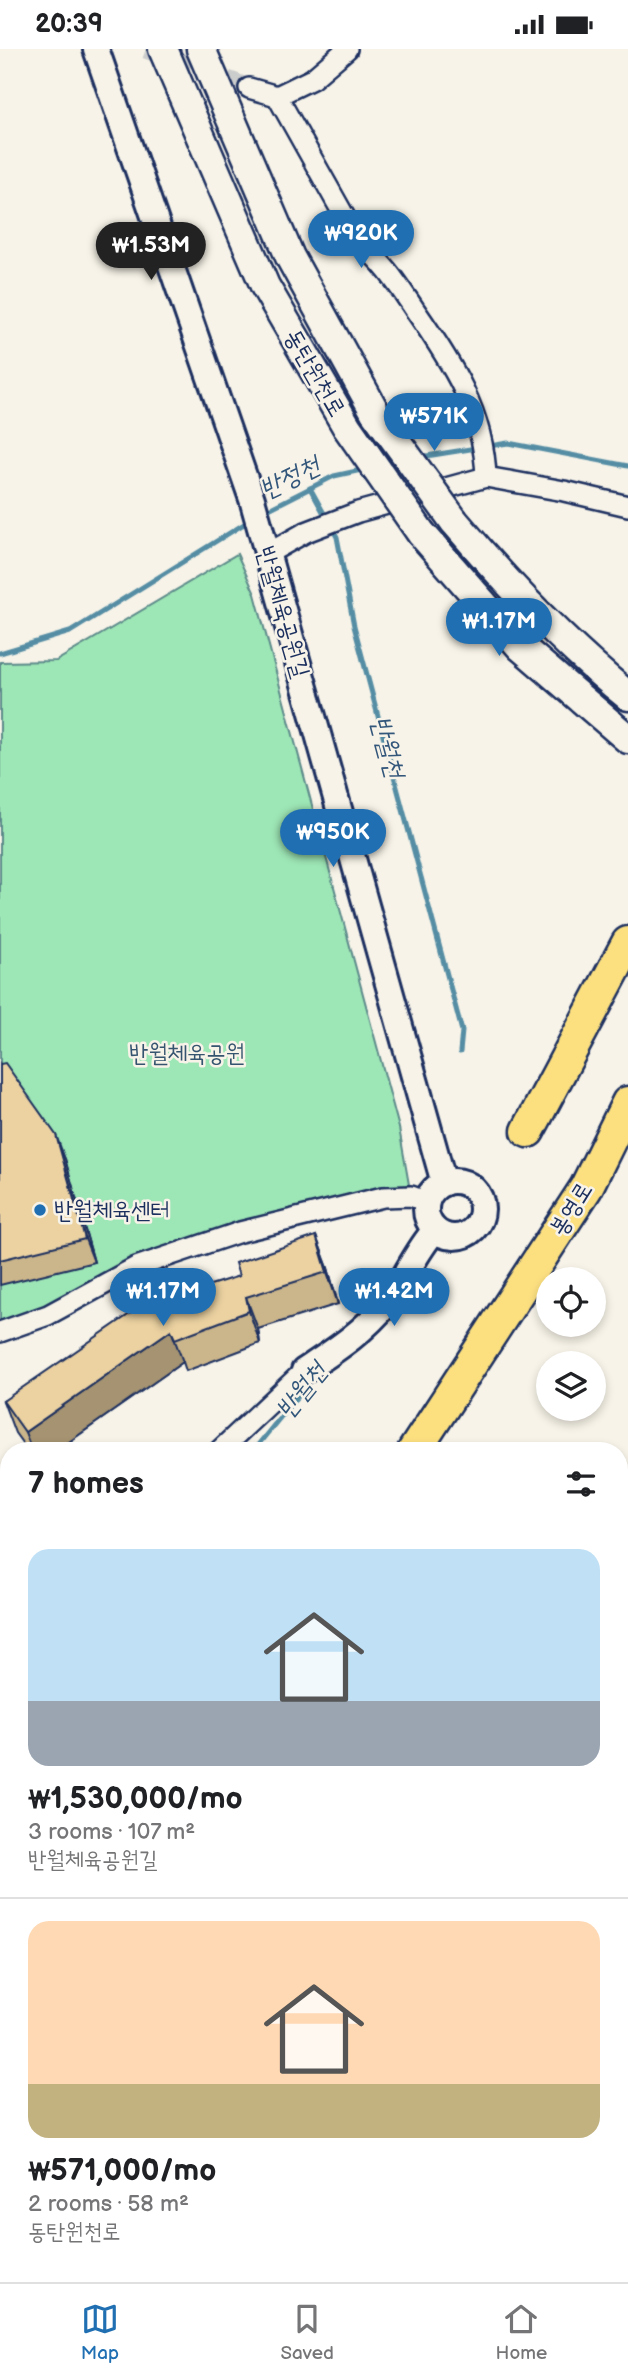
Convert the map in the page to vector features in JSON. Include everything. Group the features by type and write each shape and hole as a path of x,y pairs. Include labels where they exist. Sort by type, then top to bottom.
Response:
{"highway":[{"path":"528,1131 628,943"},
{"name":"봉영로","path":"420,1442 586,1188 628,1103"}],"main road":[{"name":"동탄원천로","path":"163,49 265,286 347,427 421,533 521,647 626,737"},
{"name":"동탄원천로","path":"201,49 290,257 375,412 454,521 497,572 548,624 628,696"}],"street":[{"name":"반월체육공원길","path":"96,49 252,499 444,1183"},
{"path":"249,88 276,96 312,79 348,49"},
{"path":"276,96 360,244 380,260 451,362 480,428 486,473"},
{"path":"265,549 313,528 486,473 628,506"},
{"path":"463,1182 474,1189 481,1199 481,1218 474,1229 463,1236 448,1237 435,1230 427,1217 427,1202 433,1190 444,1183 463,1182"},
{"path":"0,1332 48,1315 136,1267 240,1232 383,1197 411,1196 427,1202"},
{"path":"229,1442 304,1371 350,1341 388,1302 425,1241 435,1230"}],"green space":[{"name":"반월체육공원","path":"237,554 255,594 399,1128 411,1196 240,1232 0,1332 0,662 56,661"}],"building":[{"name":"반월체육센터","path":"5,1063 56,1135 85,1239 0,1260 0,1064"},
{"path":"316,1236 327,1272 246,1297 249,1311 175,1339 171,1330 25,1432 3,1401 140,1307 239,1276 235,1263"}],"waterway":[{"name":"반정천","path":"420,457 508,443 628,466"},
{"name":"반정천","path":"263,512 334,476 366,469"},
{"name":"반월천","path":"310,488 337,537 354,626 462,1031 460,1052"},
{"name":"반정천","path":"0,653 70,632 252,519"},
{"name":"반월천","path":"260,1442 313,1377"}],"tunnel":[{"path":"146,49 249,88"}],"place":[{"name":"반월체육센터","path":"40,1210"}]}
